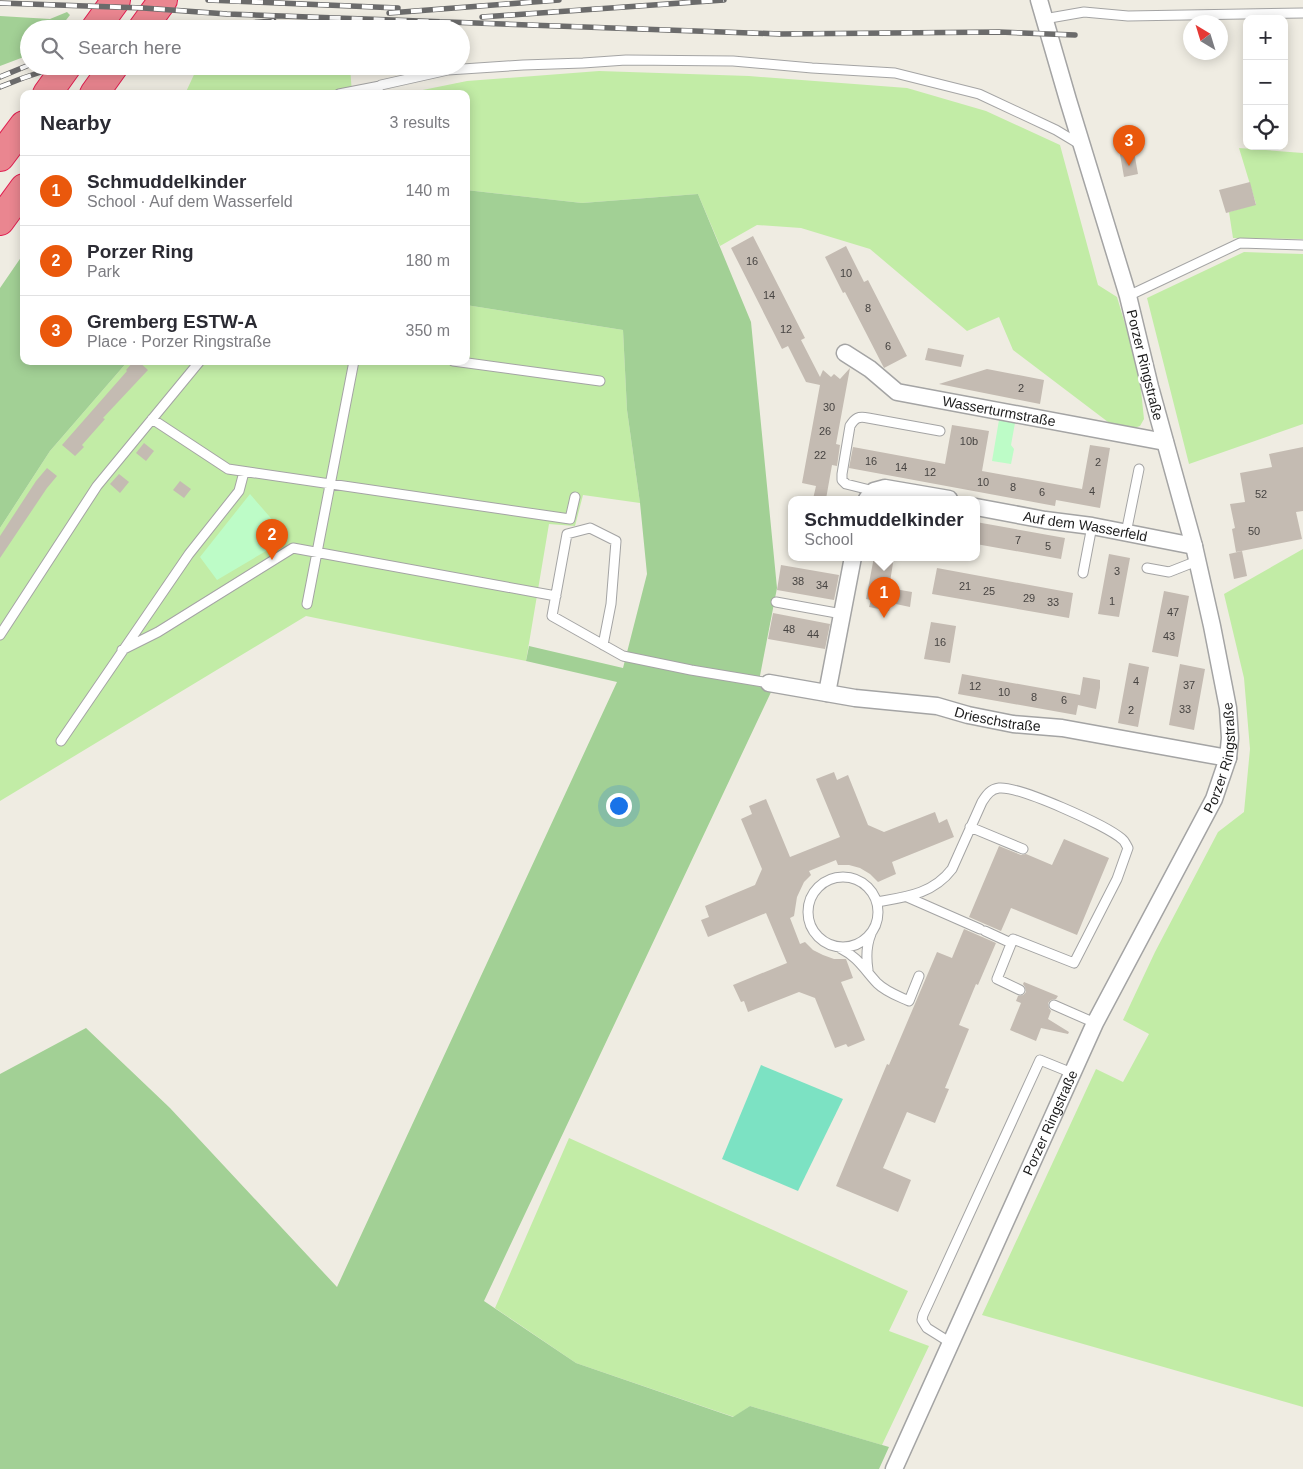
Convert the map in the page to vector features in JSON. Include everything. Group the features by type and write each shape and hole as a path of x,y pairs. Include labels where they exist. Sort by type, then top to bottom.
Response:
{"highway":[{"path":"102,20 116,0"},
{"path":"149,20 163,0"},
{"path":"50,90 61,75"},
{"path":"97,90 108,75"},
{"path":"0,157 20,130"},
{"path":"0,221 20,194"}],"street":[{"name":"Porzer Ringstraße","path":"894,1469 1095,1023 1214,799 1228,758 1230,738 1228,708 1196,553 1165,442 1128,296 1081,145 1039,0"},
{"name":"Wasserturmstraße","path":"845,352 870,369 897,392 1165,442"},
{"path":"871,495 884,488 931,496"},
{"name":"Auf dem Wasserfeld","path":"980,508 1126,533 1196,553"},
{"path":"828,694 852,561"},
{"name":"Drieschstraße","path":"769,684 855,698 938,706 968,715 1013,724 1062,728 1228,758"}],"lane":[{"path":"1044,19 1084,12 1128,16 1303,12"},
{"path":"470,69 626,60 733,61 895,73 979,94 1056,130 1081,145"},
{"path":"360,90 427,75"},
{"path":"377,90 381,86"},
{"path":"1128,296 1240,243 1303,245"},
{"path":"470,363 600,381"},
{"path":"0,635 97,486 197,365"},
{"path":"307,604 353,365"},
{"path":"871,495 846,484 842,480 850,426 854,419 859,416 940,432"},
{"path":"152,419 228,469 244,472 570,519 575,497"},
{"path":"1126,533 1139,469"},
{"path":"62,741 189,554 239,491 244,472"},
{"path":"1083,573 1092,526"},
{"path":"603,645 610,604 616,541 590,528 567,534 552,616 603,645 623,656 769,684"},
{"path":"122,650 158,632 293,548 556,596"},
{"path":"1147,568 1169,572 1196,553"},
{"path":"776,602 842,614"},
{"path":"877,902 907,897 927,890 945,878 952,869 982,802 988,793 996,788 1007,788 1032,796 1094,822 1123,839 1128,848 1117,879 1074,963 1013,939 997,979 1020,990"},
{"path":"970,827 1023,849"},
{"path":"868,970 866,958 867,943 878,912 877,902 872,892 864,883 854,878 842,876 820,884 808,904 808,916 811,926 818,936 827,943 849,952 886,991 908,1001 919,976"},
{"path":"907,897 1011,943"},
{"path":"838,946 858,943 867,937 873,929"},
{"path":"1054,1005 1095,1023"},
{"path":"951,1343 927,1328 922,1320 923,1315 1040,1060 1072,1073"}],"green space":[{"path":"67,12 70,15 66,20 20,20 20,58 0,66 0,16 50,19"},
{"path":"599,71 749,76 907,88 986,111 1060,145 1098,285 1117,297 1139,371 1144,419 1140,426 1131,429 1112,425 1013,350 999,317 967,331 870,249 801,228 757,225 720,246 698,194 582,203 470,190 470,90 423,90 467,81"},
{"path":"194,75 351,75 352,90 187,90"},
{"path":"1239,148 1243,148 1243,150 1303,153 1303,239 1233,238 1229,212 1256,204"},
{"path":"470,190 582,203 698,194 751,322 777,588 758,686 772,690 484,1301 576,1363 733,1417 750,1406 889,1447 879,1469 0,1469 0,1074 86,1028 170,1108 337,1287 617,682 526,661 529,646 623,668 647,574 640,503 627,410 623,330 470,306"},
{"path":"1244,252 1303,254 1303,424 1189,464 1147,298"},
{"path":"20,259 20,365 125,365 50,451 0,528 0,288"},
{"path":"470,306 623,330 627,410 640,503 583,495 575,526 549,524 526,661 306,616 0,801 0,528 50,451 125,365 470,365"},
{"path":"999,420 1015,423 1011,445 1014,449 1011,464 992,461"},
{"path":"250,494 288,538 217,580 200,557"},
{"path":"1303,549 1303,1407 982,1315 1096,1069 1123,1082 1149,1034 1123,1020 1155,952 1218,832 1244,812 1250,749 1244,678 1224,594"},
{"path":"761,1065 843,1099 798,1191 722,1159"},
{"path":"569,1138 908,1291 889,1331 929,1346 882,1445 750,1406 734,1417 576,1363 495,1308"}],"building":[{"path":"1133,146 1138,174 1124,177 1119,149"},
{"path":"1250,182 1256,205 1226,213 1219,190"},
{"path":"753,236 805,338 801,340 820,377 823,370 831,377 834,374 840,379 850,368 836,444 840,445 837,466 832,465 827,496 814,496 816,486 802,483 820,385 806,382 788,346 782,349 731,248"},
{"path":"846,246 864,282 868,280 907,356 884,368 825,257"},
{"path":"928,348 964,355 961,367 925,360"},
{"path":"130,365 142,365 148,370 103,418 105,419 75,456 62,445"},
{"path":"987,369 1044,380 1040,404 939,384"},
{"path":"952,425 989,431 982,471 1082,489 1090,445 1110,448 1100,508 1056,500 1055,506 849,468 853,447 945,464"},
{"path":"144,443 154,451 146,461 136,453"},
{"path":"1303,447 1303,511 1296,512 1302,539 1236,552 1232,529 1235,528 1230,504 1245,502 1240,473 1272,467 1269,454"},
{"path":"47,468 57,476 0,558 0,536 36,481"},
{"path":"119,474 129,482 120,493 110,484"},
{"path":"180,481 191,489 184,498 173,490"},
{"path":"980,523 1065,538 1061,559 980,545"},
{"path":"1242,551 1247,576 1234,579 1229,554"},
{"path":"1109,554 1130,558 1119,617 1098,614"},
{"path":"873,561 893,561 889,588 912,592 910,607 891,603 889,611 869,607 871,600 866,599"},
{"path":"781,565 839,575 834,600 777,590"},
{"path":"937,568 1073,593 1069,618 932,594"},
{"path":"1164,591 1189,596 1178,657 1152,652"},
{"path":"773,613 830,624 825,649 768,639"},
{"path":"931,622 956,626 950,663 924,659"},
{"path":"1129,663 1149,667 1138,727 1118,723"},
{"path":"1180,664 1205,669 1194,730 1169,725"},
{"path":"962,674 1080,695 1083,677 1100,680 1100,688 1096,709 1078,705 1076,715 958,694"},
{"path":"834,772 837,780 848,775 868,825 884,832 935,812 939,823 947,819 954,837 892,862 896,874 878,882 860,868 838,865 836,860 809,871 811,875 804,882 797,897 794,916 790,918 800,944 805,942 813,950 834,959 846,959 853,978 841,982 865,1040 848,1047 846,1044 835,1048 815,998 799,992 748,1012 744,1001 741,1002 733,985 787,963 766,913 708,937 701,920 709,917 705,906 755,885 762,869 741,819 752,814 749,806 766,799 790,857 840,837 816,779"},
{"path":"1064,839 1109,858 1077,935 1011,908 1001,931 969,917 999,846 1021,855 1026,854 1052,865"},
{"path":"964,929 996,943 959,1025 969,1029 945,1088 949,1089 935,1123 907,1112 883,1168 911,1180 898,1212 836,1186 887,1064 889,1065 937,952 952,958"},
{"path":"1024,982 1058,996 1048,1003 1051,1011 1048,1019 1069,1032 1068,1034 1041,1028 1036,1041 1010,1030 1021,1003 1016,1001 1018,996 1026,992"}],"railway":[{"path":"208,0 398,8"},
{"path":"389,13 559,0"},
{"path":"482,17 724,0"},
{"path":"0,3 393,20"},
{"path":"470,23 780,34 999,32 1075,35"},
{"path":"0,77 20,69"},
{"path":"0,87 32,75"}],"place":[{"name":"Gremberg ESTW-A","path":"1129,166"},
{"name":"Porzer Ring","path":"272,560"},
{"name":"Schmuddelkinder","path":"884,618"}]}
